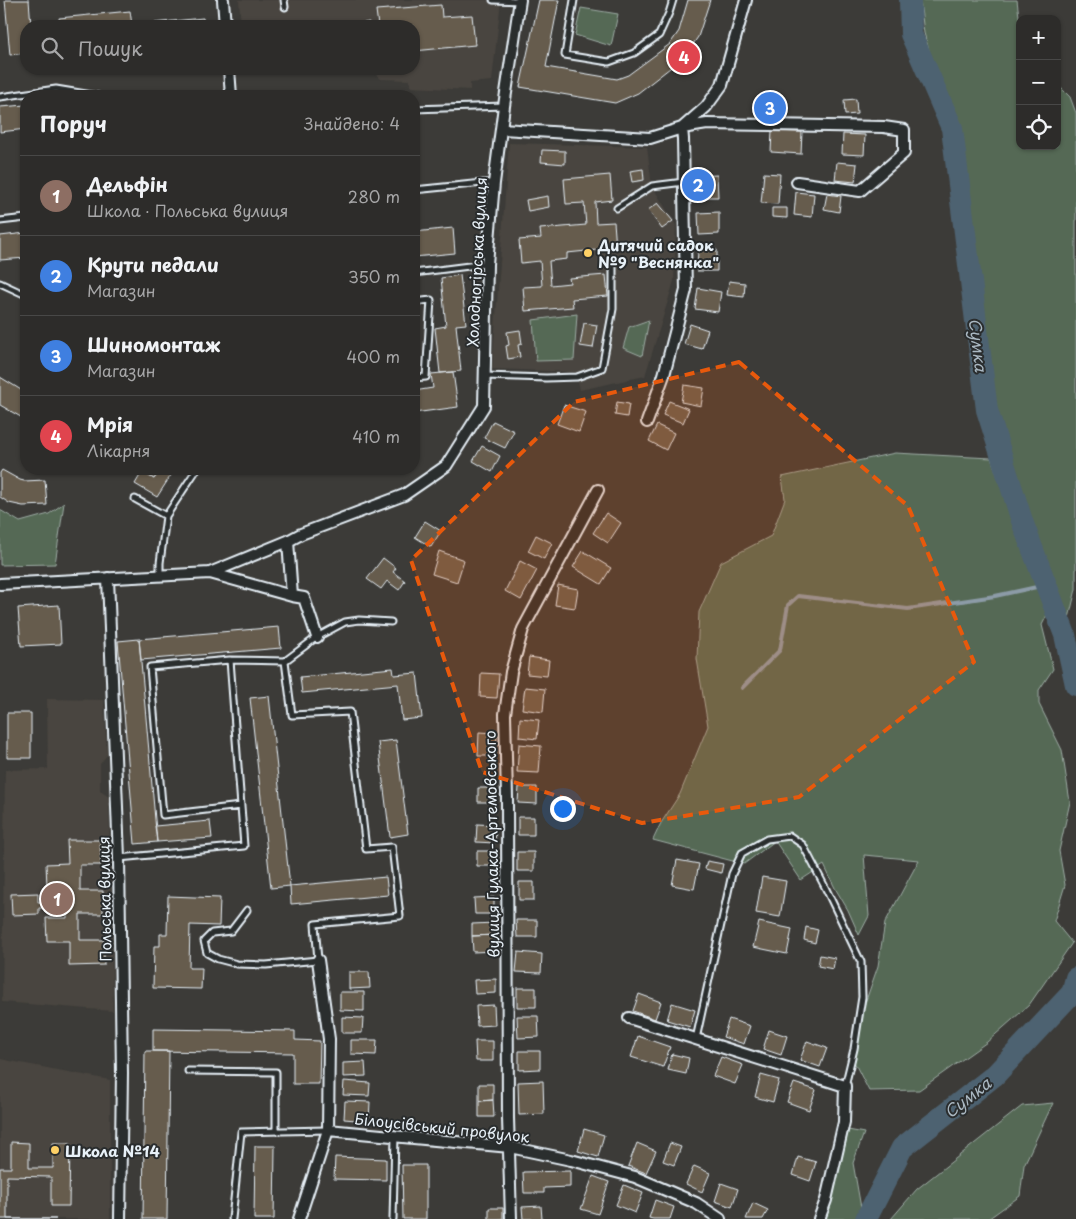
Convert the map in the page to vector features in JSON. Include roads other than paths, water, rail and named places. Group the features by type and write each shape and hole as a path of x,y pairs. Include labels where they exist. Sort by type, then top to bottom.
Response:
{"street":[{"path":"223,0 225,20"},
{"path":"682,128 706,107 722,84 746,0"},
{"name":"Холодногірська вулиця","path":"210,574 301,534 404,495 446,466 484,406 487,264 494,183 520,1"},
{"path":"229,75 231,90"},
{"path":"501,129 650,138 682,128 707,124 884,127 904,130 904,153 860,191 797,182"},
{"path":"648,422 664,375 686,290 682,128"},
{"name":"вулиця Гулака-Артемовського","path":"511,1219 508,1118 505,714 511,672 524,629 598,490"},
{"path":"288,541 292,596"},
{"path":"0,584 210,574 304,598 317,637"},
{"name":"Польська вулиця","path":"108,578 119,858 122,1073 120,1219"},
{"path":"299,1219 328,1130 329,1040 318,960"},
{"path":"630,1018 845,1086 844,1122 826,1200 819,1219"},
{"name":"Білоусівський провулок","path":"328,1130 510,1147 571,1160 635,1177 696,1203 720,1219"}],"lane":[{"path":"284,0 285,7"},
{"path":"492,0 520,1"},
{"path":"574,0 565,55 609,62 634,53 659,35 673,0"},
{"path":"49,90 62,90"},
{"path":"0,97 20,94"},
{"path":"420,109 504,106"},
{"path":"617,208 652,186 684,182"},
{"path":"420,189 494,183"},
{"path":"0,221 20,219"},
{"path":"485,376 577,378 602,368 613,310 613,260"},
{"path":"420,272 487,264"},
{"path":"0,283 20,292"},
{"path":"420,301 431,300 426,377 420,378"},
{"path":"160,576 166,516 193,475"},
{"path":"135,499 166,516"},
{"path":"242,806 163,815 150,667 230,660 285,661 317,637 345,622 358,620 391,622"},
{"path":"119,858 244,846 230,660"},
{"path":"247,910 231,932 212,933 204,942 206,953 218,959 236,964 266,965 318,960 315,924 400,916 392,847 366,849 350,712 292,716 285,661"},
{"path":"696,1039 732,874 742,853 767,838 790,836 804,846 861,962 862,997 854,1049 845,1086"},
{"path":"188,1071 276,1072 276,1131"},
{"path":"232,1219 241,1132 328,1130"},
{"path":"393,1219 395,1136"}],"waterway":[{"name":"Сумка","path":"910,0 911,34 952,128 987,410 1023,524 1065,635 1076,685"},
{"path":"742,688 780,650 788,605 798,596 908,609 995,596 1046,585"},
{"name":"Сумка","path":"866,1219 902,1148 995,1075 1072,993 1076,978"}],"place":[{"name":"Мрія","path":"684,57"},
{"name":"Шиномонтаж","path":"770,108"},
{"name":"Крути педали","path":"698,185"},
{"name":"Дитячий садок №9 \"Веснянка\"","path":"588,253"},
{"name":"Дельфін","path":"57,899"},
{"name":"Школа №14","path":"55,1150"}]}
